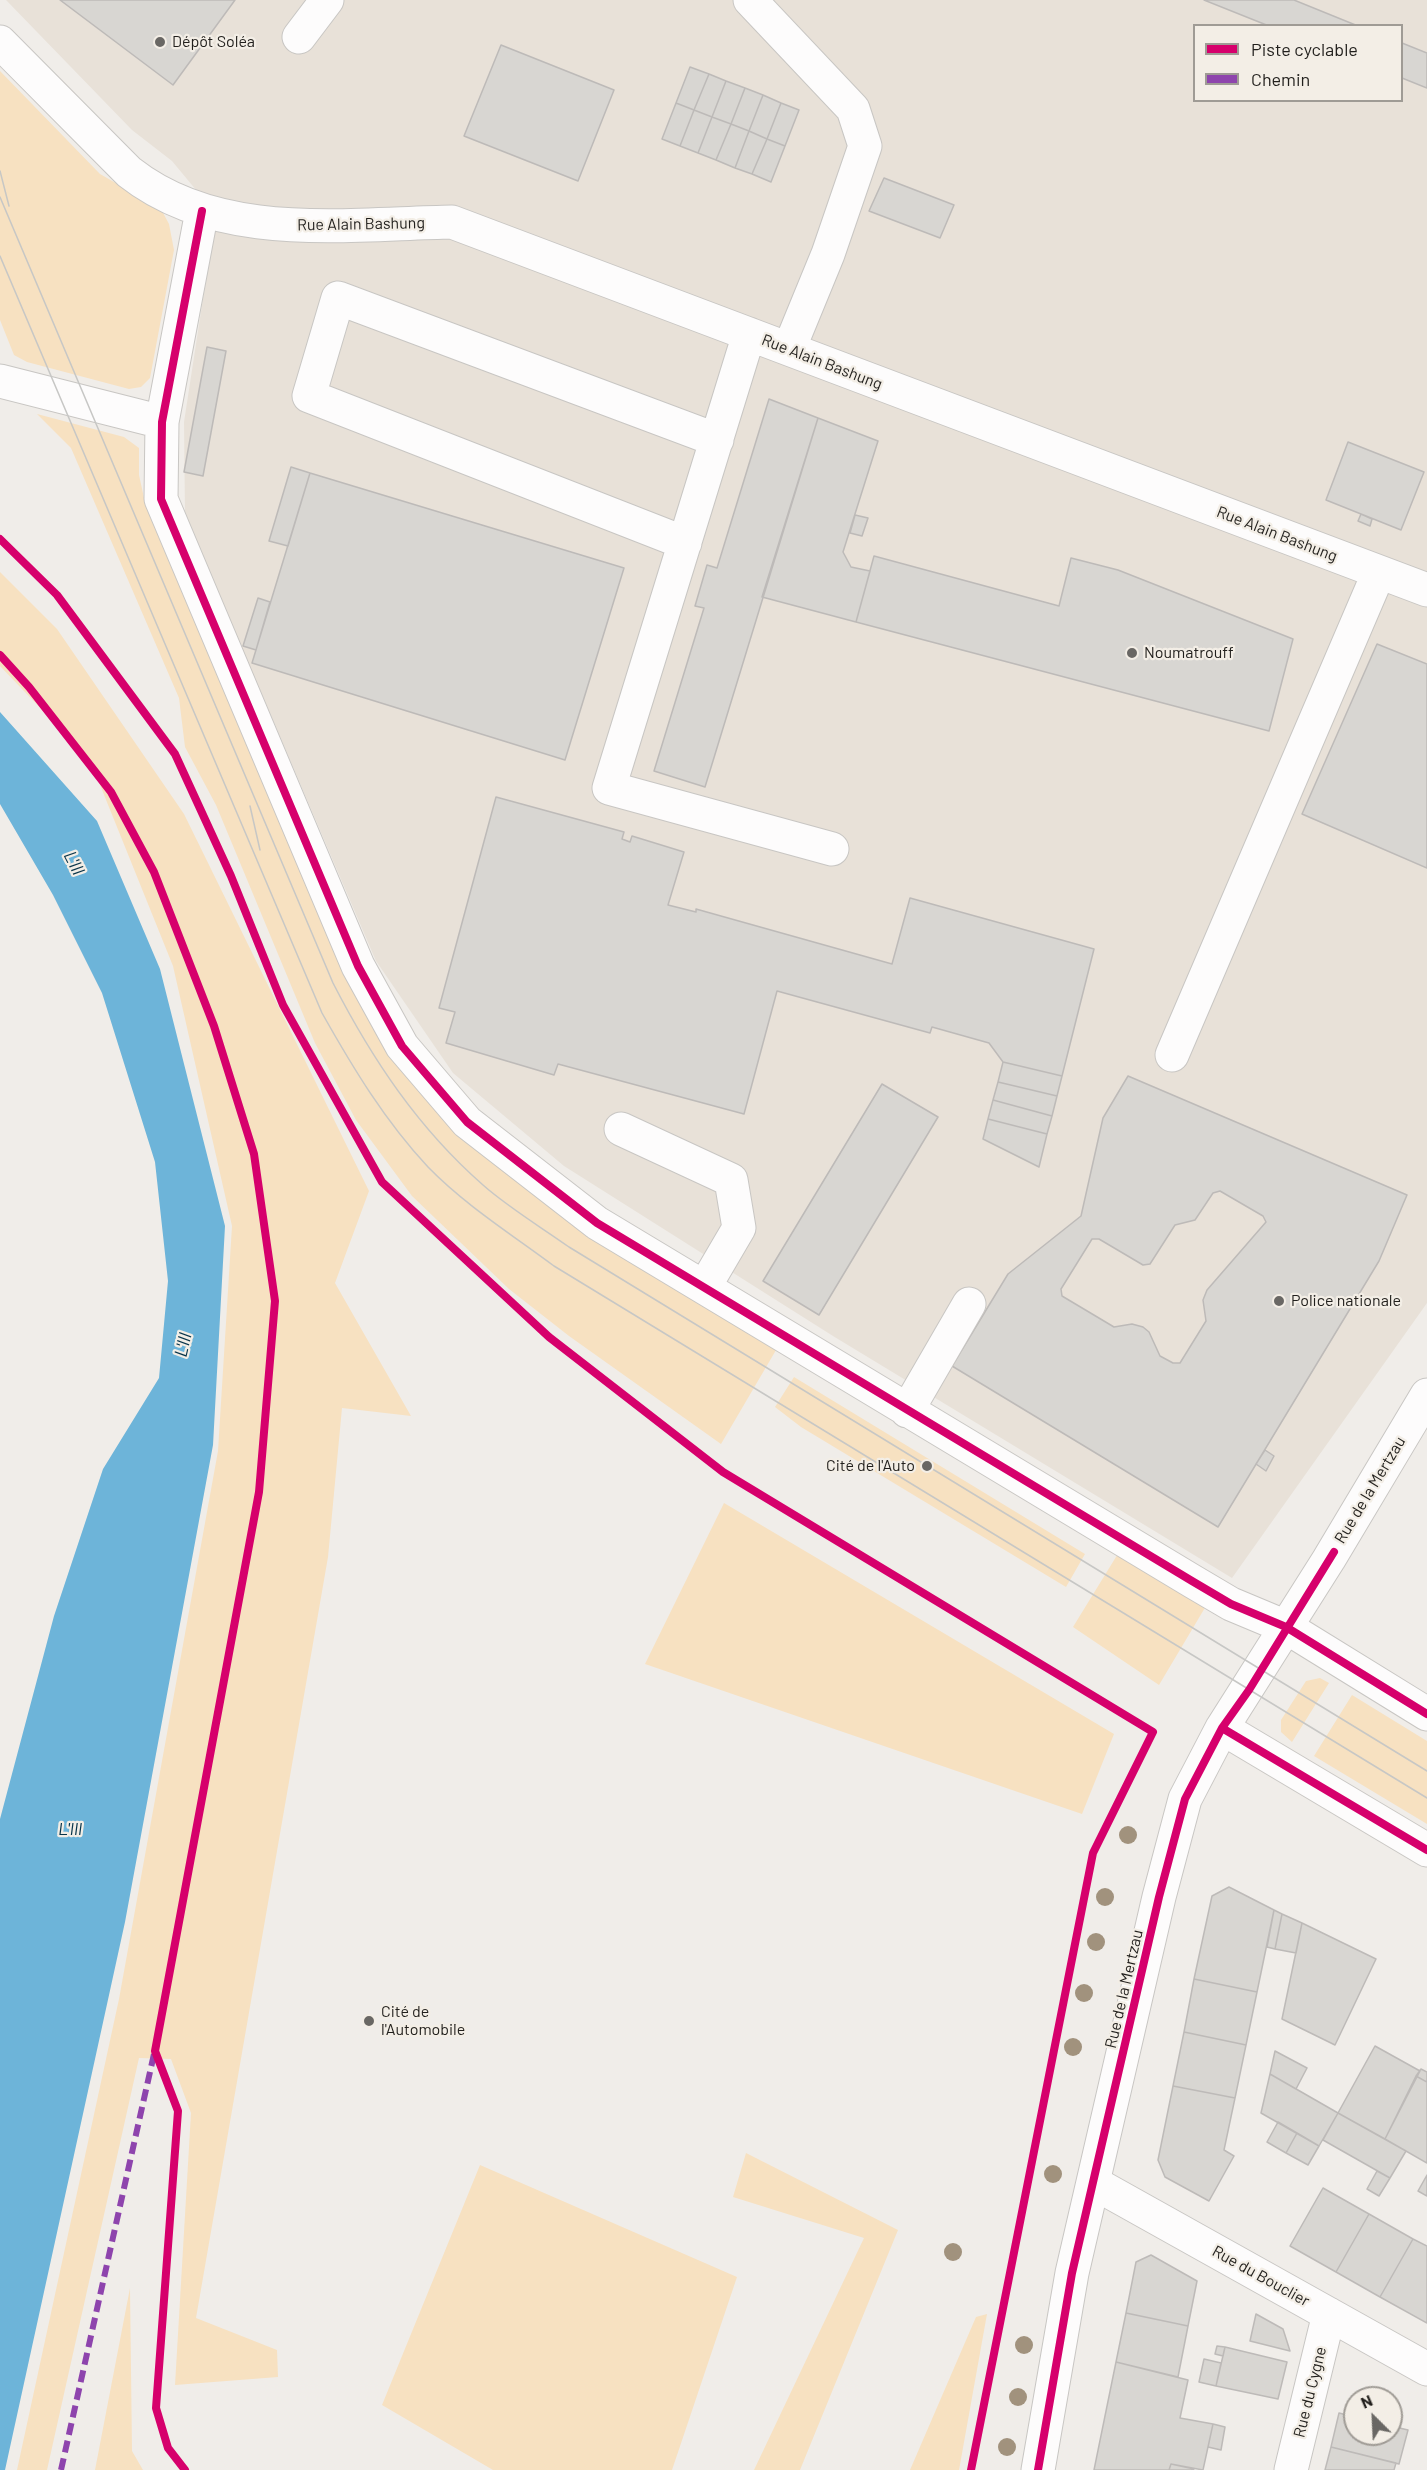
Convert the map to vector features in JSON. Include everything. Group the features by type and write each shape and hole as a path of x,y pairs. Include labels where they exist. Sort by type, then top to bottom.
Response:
{"street":[{"path":"299,36 327,0"},
{"path":"750,0 853,109 865,146 828,254 789,349"},
{"name":"Rue Alain Bashung","path":"0,42 129,172 141,181 202,211 246,222 288,225 452,222 1427,590"},
{"path":"202,211 162,422 160,499 358,966 402,1046 467,1122 597,1223 1231,1604 1286,1627 1427,1714"},
{"path":"684,543 309,396 338,298 717,440"},
{"path":"749,334 609,788 832,849"},
{"path":"0,381 162,422"},
{"path":"1172,1055 1379,572"},
{"path":"621,1129 731,1180 739,1228 705,1286"},
{"path":"907,1411 969,1304"},
{"name":"Rue de la Mertzau","path":"1038,2470 1072,2273 1159,1897 1185,1799 1222,1728 1427,1395"},
{"path":"1222,1728 1427,1850"},
{"name":"Rue du Bouclier","path":"1094,2183 1427,2369"},
{"name":"Rue du Cygne","path":"1291,2470 1329,2314"}],"shaded area":[{"path":"6,0 1427,0 1427,1303 1232,1578 833,1336 564,1166 453,1073 376,961 185,515 184,422 216,214 172,161 132,130"},
{"path":"0,71 100,174 161,209 169,224 174,250 150,378 141,387 129,389 27,362 14,355 0,320"},
{"path":"37,414 124,437 139,448 139,475 146,507 342,971 375,1031 779,1345 721,1444 569,1336 509,1289 412,1196 356,1120 315,1043 216,805 185,747 179,698 71,448"},
{"path":"0,572 57,629 184,814 369,1191 335,1283 411,1416 342,1408 328,1557 196,2318 277,2350 278,2377 175,2385 191,2113 171,2059 139,2058 47,2470 17,2470 119,1999 218,1451 232,1226 173,966 90,760 0,666"},
{"path":"794,1377 1085,1554 1066,1587 801,1427 775,1407"},
{"path":"724,1503 1114,1734 1082,1814 645,1664"},
{"path":"1119,1552 1206,1606 1159,1685 1073,1627"},
{"path":"1320,1678 1329,1683 1292,1742 1281,1732 1281,1720 1306,1681"},
{"path":"1352,1695 1427,1741 1427,1824 1314,1756"},
{"path":"746,2153 898,2230 800,2470 754,2470 864,2238 733,2197"},
{"path":"480,2165 737,2277 672,2470 493,2470 382,2405"},
{"path":"130,2288 132,2451 143,2470 95,2470"},
{"path":"987,2314 959,2470 910,2470 976,2317"}],"water":[{"name":"L'Ill","path":"0,712 97,821 160,969 225,1226 213,1445 125,1922 5,2470 0,2470 0,1819 54,1616 103,1469 159,1378 168,1281 155,1162 102,993 53,895 0,804"}],"building":[{"name":"Dépôt Soléa","path":"60,0 235,0 173,85"},
{"path":"1204,0 1294,0 1353,24 1264,24"},
{"path":"1403,43 1427,53 1427,88 1403,78"},
{"path":"501,45 614,90 578,181 464,136"},
{"path":"690,67 709,74 694,110 676,103"},
{"path":"709,74 726,81 712,117 694,110"},
{"path":"726,81 745,88 731,124 712,117"},
{"path":"745,88 763,95 749,131 731,124"},
{"path":"763,95 781,103 767,139 749,131"},
{"path":"676,103 694,110 680,146 662,139"},
{"path":"781,103 799,110 785,146 767,139"},
{"path":"694,110 712,117 698,153 680,146"},
{"path":"712,117 731,124 716,160 698,153"},
{"path":"731,124 749,131 735,168 716,160"},
{"path":"749,131 767,139 752,174 735,168"},
{"path":"767,139 785,146 771,182 752,174"},
{"path":"884,178 954,205 940,238 869,211"},
{"path":"207,347 226,351 203,476 184,472"},
{"path":"769,399 818,418 705,787 654,771 704,608 695,606 707,565 717,568"},
{"path":"818,418 878,441 843,552 851,567 870,571 856,622 762,597"},
{"path":"1348,442 1424,472 1401,530 1326,500"},
{"path":"291,467 310,473 288,546 269,541"},
{"path":"310,473 624,568 565,760 252,663"},
{"path":"1361,514 1372,519 1370,526 1358,521"},
{"path":"855,515 868,518 862,536 850,533"},
{"name":"Noumatrouff","path":"874,556 1059,606 1071,558 1118,570 1293,639 1269,731 856,622"},
{"path":"258,598 270,602 256,650 243,646"},
{"path":"1377,644 1427,664 1427,868 1302,814"},
{"path":"496,797 624,832 622,839 630,842 632,836 684,852 668,905 696,912 696,909 892,964 910,898 1094,949 1062,1076 1003,1062 989,1043 932,1027 930,1033 777,991 744,1114 558,1064 554,1075 446,1043 455,1012 439,1008"},
{"path":"1003,1062 1062,1076 1057,1096 998,1082"},
{"name":"Police nationale","path":"1128,1076 1407,1195 1379,1261 1218,1527 952,1366 1008,1274 1081,1216 1103,1118","holes":["1220,1191 1263,1216 1266,1222 1207,1290 1203,1300 1206,1321 1180,1363 1173,1363 1160,1356 1149,1332 1143,1327 1132,1324 1114,1327 1062,1296 1061,1289 1092,1239 1099,1239 1143,1265 1150,1264 1175,1225 1195,1220 1213,1193"]},
{"path":"998,1082 1057,1096 1052,1116 993,1100"},
{"path":"882,1084 938,1117 819,1315 763,1281"},
{"path":"993,1100 1052,1116 1047,1134 988,1119"},
{"path":"988,1119 1047,1134 1039,1167 983,1139"},
{"path":"1265,1450 1274,1456 1266,1471 1256,1464"},
{"path":"1229,1887 1274,1910 1257,1992 1194,1979 1212,1896"},
{"path":"1274,1910 1282,1914 1275,1949 1267,1947"},
{"path":"1282,1914 1302,1923 1296,1953 1275,1949"},
{"path":"1302,1923 1376,1959 1335,2045 1282,2019"},
{"path":"1194,1979 1257,1992 1246,2045 1184,2032"},
{"path":"1184,2032 1246,2045 1235,2098 1173,2086"},
{"path":"1375,2046 1420,2071 1385,2139 1338,2113"},
{"path":"1275,2051 1307,2068 1296,2089 1270,2074"},
{"path":"1421,2069 1427,2072 1427,2082 1416,2076"},
{"path":"1270,2074 1338,2113 1319,2146 1261,2113"},
{"path":"1416,2076 1427,2082 1427,2163 1385,2139"},
{"path":"1173,2086 1235,2098 1224,2150 1234,2156 1209,2201 1165,2177 1158,2160"},
{"path":"1338,2113 1406,2151 1390,2178 1323,2140"},
{"path":"1278,2122 1297,2133 1286,2153 1267,2142"},
{"path":"1297,2133 1319,2146 1308,2165 1286,2153"},
{"path":"1377,2171 1390,2178 1379,2196 1367,2189"},
{"path":"1427,2175 1427,2196 1418,2191"},
{"path":"1323,2188 1369,2214 1336,2272 1290,2246"},
{"path":"1369,2214 1413,2239 1380,2297 1336,2272"},
{"path":"1413,2239 1427,2246 1427,2323 1380,2297"},
{"path":"1151,2255 1197,2281 1188,2326 1126,2313 1136,2262"},
{"path":"1126,2313 1188,2326 1178,2377 1116,2362"},
{"path":"1256,2314 1283,2329 1290,2351 1250,2341"},
{"path":"1217,2346 1225,2347 1223,2356 1215,2354"},
{"path":"1225,2347 1287,2362 1278,2399 1216,2386"},
{"path":"1204,2359 1221,2363 1216,2386 1199,2382"},
{"path":"1116,2362 1188,2380 1180,2418 1213,2424 1203,2470 1171,2464 1169,2470 1094,2470"},
{"path":"1339,2413 1343,2414 1343,2446 1403,2446 1403,2429 1408,2430 1399,2464 1331,2447"},
{"path":"1213,2424 1225,2427 1221,2450 1208,2447"},
{"path":"1331,2447 1396,2463 1394,2470 1325,2470"},
{"path":"1171,2464 1194,2469 1169,2470"}],"tram line":[{"path":"0,171 9,206"},
{"path":"0,197 333,983 380,1065 417,1116 438,1140 483,1185 569,1247 1427,1771"},
{"path":"0,256 322,1013 370,1093 428,1167 473,1207 554,1266 1427,1798"},
{"path":"250,806 260,850"}],"marked path":[{"path":"61,2470 154,2054"}],"cycle path":[{"path":"202,211 162,422 161,499 358,966 402,1046 467,1122 597,1223 1192,1581 1231,1604 1286,1627 1427,1714"},
{"path":"0,539 57,595 175,754 231,876 283,1005 382,1182 549,1337 723,1472 1153,1732 1093,1853 971,2470"},
{"path":"0,655 29,687 111,792 154,872 214,1026 254,1154 275,1301 259,1492 155,2051 178,2111 156,2408 168,2448 185,2470"},
{"path":"1038,2470 1072,2273 1159,1897 1185,1799 1222,1728 1249,1690 1334,1552"},
{"path":"1222,1728 1427,1850"}],"place":[{"name":"Dépôt Soléa","path":"160,42"},
{"name":"Noumatrouff","path":"1132,653"},
{"name":"Police nationale","path":"1279,1301"},
{"name":"Cité de l'Auto","path":"927,1466"},
{"name":"Cité de l'Automobile","path":"369,2021"}]}
